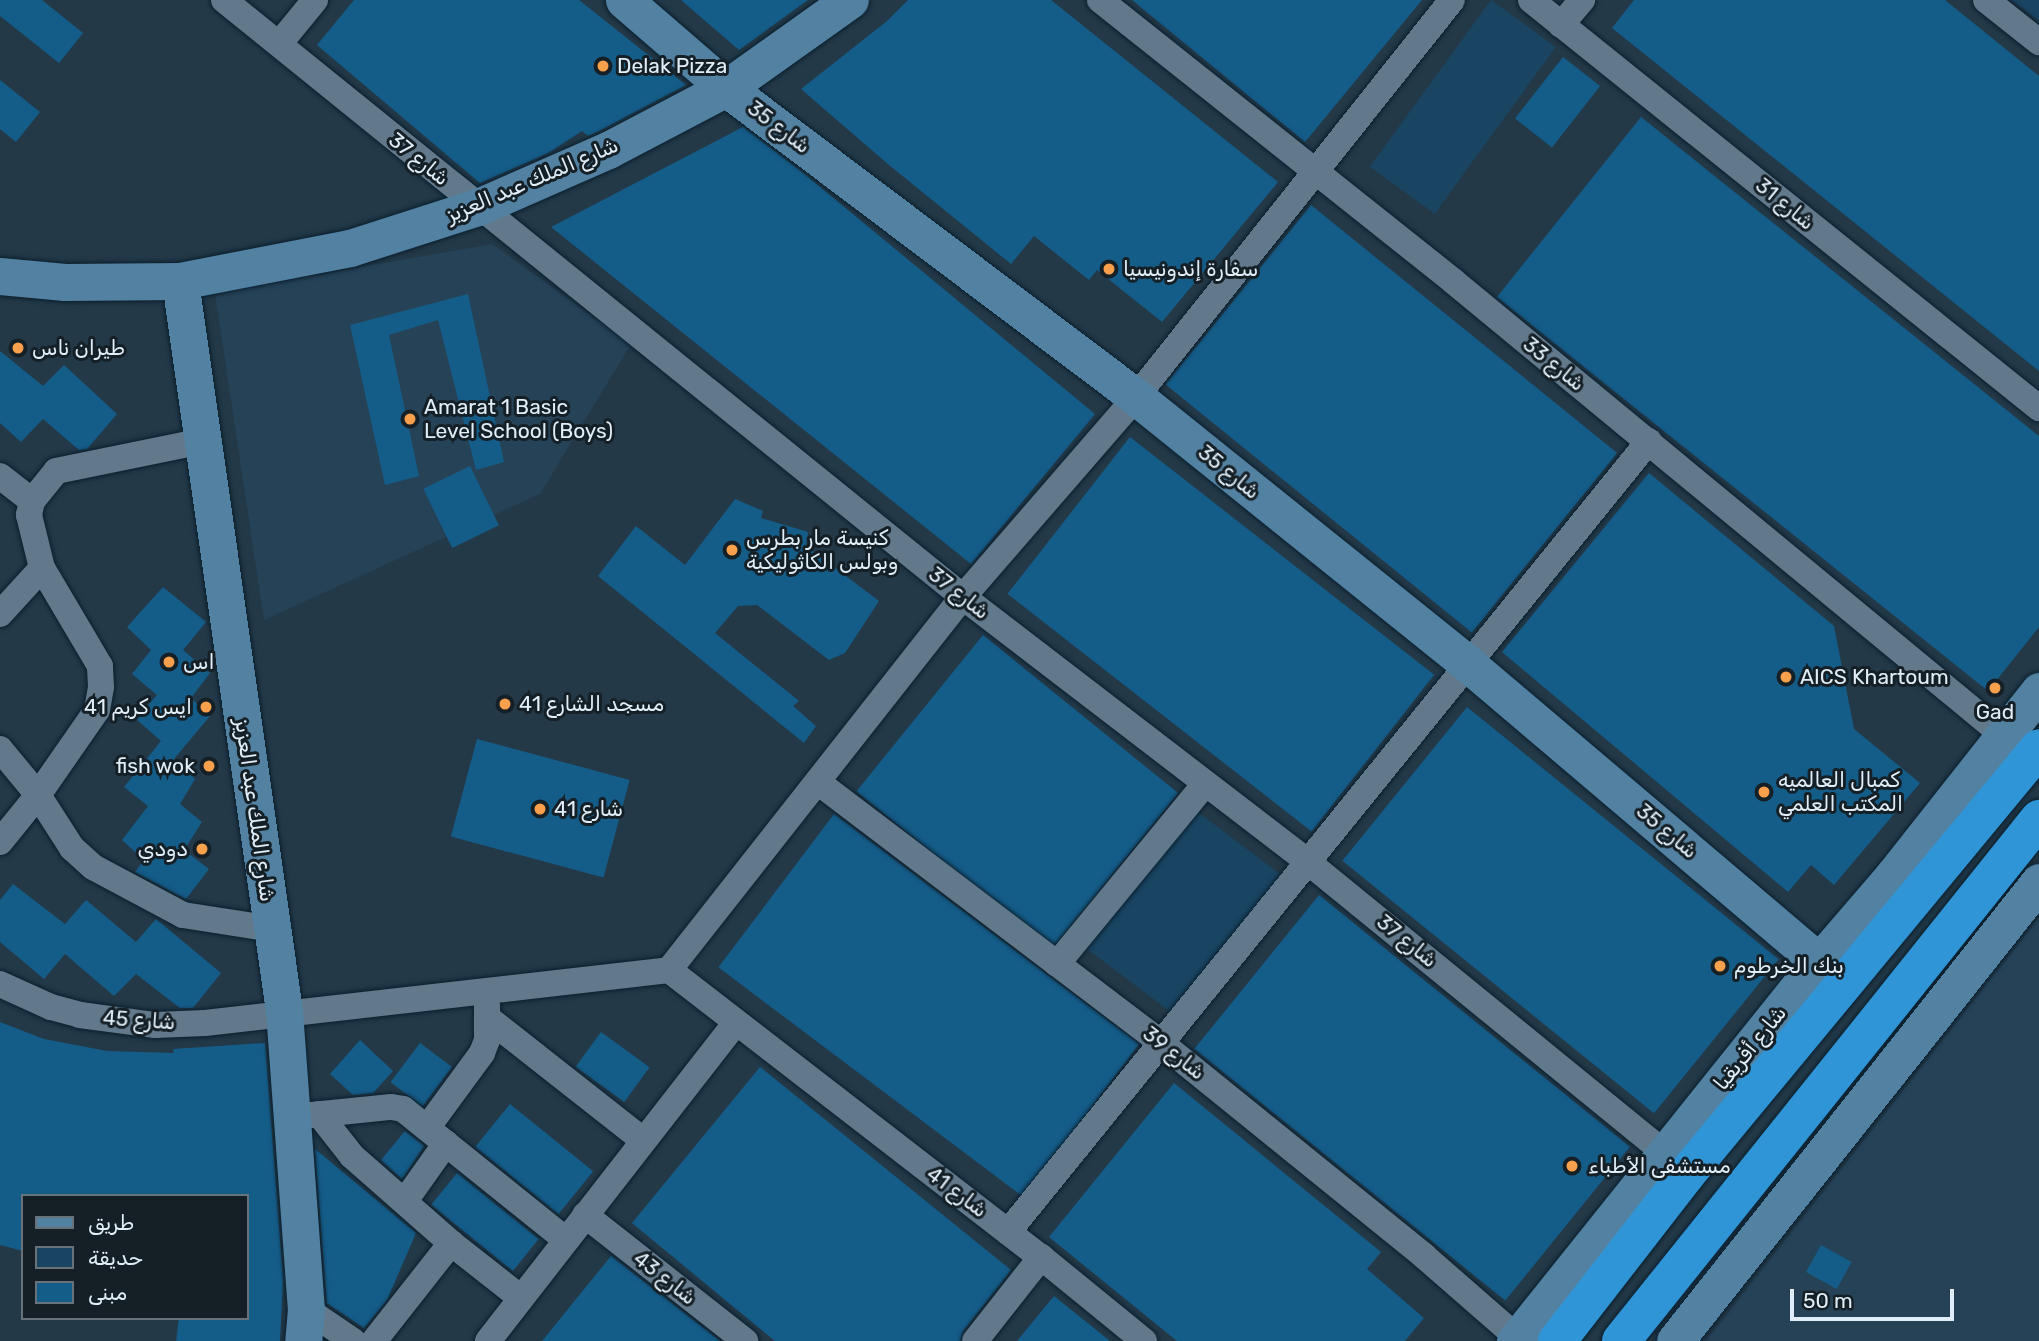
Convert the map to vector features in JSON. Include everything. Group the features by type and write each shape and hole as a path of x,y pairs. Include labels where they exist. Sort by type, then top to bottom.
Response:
{"highway":[{"name":"شارع أفريقيا","path":"1558,1341 1685,1176 2039,748"},
{"path":"1621,1341 2039,819"}],"street":[{"name":"شارع 37","path":"224,0 963,597 1308,862 1666,1154"},
{"path":"279,44 315,0"},
{"name":"شارع 35","path":"624,0 726,88 1136,397 1468,664 1819,962"},
{"name":"شارع الملك عبد العزيز","path":"0,276 65,282 180,281 350,248 478,207 608,150 726,88 850,0"},
{"name":"شارع 33","path":"1100,0 1316,170 1649,441 2003,735"},
{"path":"669,970 963,597 1136,397 1452,0"},
{"name":"شارع 31","path":"1531,0 2039,408"},
{"path":"1561,25 1582,0"},
{"path":"1986,0 2039,42"},
{"name":"شارع الملك عبد العزيز","path":"180,281 284,1012 306,1116 305,1325"},
{"path":"0,842 38,795 97,710 101,687 100,666 42,568 29,516 32,501 56,471 203,441"},
{"path":"1008,1231 1649,441"},
{"path":"0,476 32,501"},
{"path":"0,614 42,568"},
{"name":"شارع أفريقيا","path":"1517,1339 1819,962 1893,876 2039,691"},
{"path":"0,749 38,795 72,848 93,867 183,915 272,929"},
{"name":"شارع 39","path":"819,783 1160,1042 1424,1256 1517,1339"},
{"path":"1057,964 1205,783"},
{"path":"1675,1341 2039,882"},
{"name":"شارع 45","path":"0,984 51,1007 119,1022 205,1023 669,970"},
{"name":"شارع 41","path":"669,970 1008,1231 1144,1341"},
{"path":"405,1201 482,1053 489,1019 485,990"},
{"path":"489,1019 643,1140"},
{"path":"488,1341 736,1023"},
{"path":"306,1116 391,1107 402,1109 566,1240"},
{"path":"306,1116 451,1243 521,1297"},
{"name":"شارع 43","path":"585,1215 745,1341"},
{"path":"374,1341 451,1243"},
{"path":"975,1341 1041,1257"},
{"path":"305,1325 353,1341"}],"shaded area":[{"name":"Amarat 1 Basic Level School (Boys)","path":"492,244 631,344 540,494 264,620 215,293"},
{"path":"2039,918 2039,1341 1706,1341 2032,927"}],"green space":[{"path":"1491,0 1556,47 1435,214 1370,167"},
{"path":"2012,0 2039,0 2039,21"},
{"path":"1191,807 1281,875 1175,1016 1085,948"}],"building":[{"path":"0,0 42,0 83,33 59,63 0,16"},
{"path":"354,0 579,0 686,85 599,131 588,136 582,131 548,153 480,183 317,45"},
{"path":"681,0 808,0 739,50"},
{"path":"908,0 1051,0 1278,182 1162,322 1097,270 1089,280 1034,236 1011,264 801,89 887,21"},
{"path":"1132,0 1422,0 1305,142"},
{"path":"1634,0 1945,0 2039,76 2039,371 1612,28"},
{"path":"1563,57 1600,86 1552,147 1515,118"},
{"path":"0,80 40,112 16,142 0,129"},
{"path":"1641,117 2039,436 2039,627 1988,691 1497,297"},
{"path":"743,127 802,172 1095,414 971,564 551,227"},
{"path":"1311,205 1617,453 1472,632 1166,385"},
{"path":"468,294 504,462 476,470 438,320 389,335 419,476 385,485 350,325"},
{"path":"0,351 43,386 64,365 117,414 87,449 79,450 43,419 21,442 0,423"},
{"path":"1130,437 1434,675 1312,831 1007,594"},
{"path":"470,466 499,525 452,548 423,489"},
{"path":"1649,473 1834,626 1854,729 1920,783 1834,885 1811,865 1788,892 1502,652"},
{"path":"735,499 763,511 761,518 808,532 806,546 879,601 845,653 829,660 757,605 738,606 715,633 799,701 793,706 816,726 804,743 598,576 636,526 685,565"},
{"path":"163,587 206,622 183,650 210,673 191,698 210,716 174,759 195,779 180,804 202,822 184,850 209,869 186,899 135,872 144,860 122,840 148,806 124,787 161,741 136,719 157,695 132,674 151,650 127,627"},
{"path":"983,635 1178,793 1052,949 857,791"},
{"path":"1467,707 1779,959 1654,1113 1342,861"},
{"name":"شارع 41","path":"477,739 630,780 603,877 451,837"},
{"path":"834,814 1139,1044 1024,1197 718,967"},
{"path":"13,884 65,924 86,900 136,942 156,919 221,973 193,1008 180,1008 136,974 114,996 65,954 44,979 0,942 0,900"},
{"path":"1319,895 1630,1147 1505,1301 1194,1049"},
{"path":"0,1022 44,1039 107,1051 174,1053 173,1049 265,1043 283,1280 280,1341 176,1341 179,1320 248,1320 248,1194 21,1194 21,1250 0,1245"},
{"path":"601,1032 650,1067 624,1102 576,1067"},
{"path":"360,1040 393,1071 373,1093 353,1095 330,1074"},
{"path":"420,1043 452,1067 422,1106 391,1082"},
{"path":"760,1067 1011,1270 963,1331 960,1341 775,1341 632,1223"},
{"path":"1174,1083 1381,1252 1367,1269 1424,1318 1405,1341 1177,1341 1049,1237"},
{"path":"510,1104 593,1171 559,1214 475,1147"},
{"path":"405,1131 424,1146 402,1179 381,1160"},
{"path":"315,1149 416,1233 387,1300 364,1328 327,1303"},
{"path":"457,1173 539,1239 513,1271 431,1205"},
{"path":"1821,1245 1852,1262 1837,1289 1806,1272"},
{"path":"611,1256 720,1341 542,1341"},
{"path":"1054,1296 1110,1341 1017,1341"}],"place":[{"name":"Delak Pizza","path":"603,66"},
{"name":"سفارة إندونيسيا","path":"1109,269"},
{"name":"طيران ناس","path":"18,348"},
{"name":"Amarat 1 Basic Level School (Boys)","path":"410,419"},
{"name":"كنيسة مار بطرس وبولس الكاثوليكية","path":"732,550"},
{"name":"اس","path":"169,662"},
{"name":"AICS Khartoum","path":"1786,677"},
{"name":"Gad","path":"1995,688"},
{"name":"مسجد الشارع 41","path":"505,704"},
{"name":"41 ايس كريم","path":"206,707"},
{"name":"fish wok","path":"209,766"},
{"name":"كمبال العالميه المكتب العلمي","path":"1764,792"},
{"name":"شارع 41","path":"540,809"},
{"name":"دودي","path":"202,849"},
{"name":"بنك الخرطوم","path":"1720,966"},
{"name":"مستشفی الأطباء","path":"1572,1166"}]}
